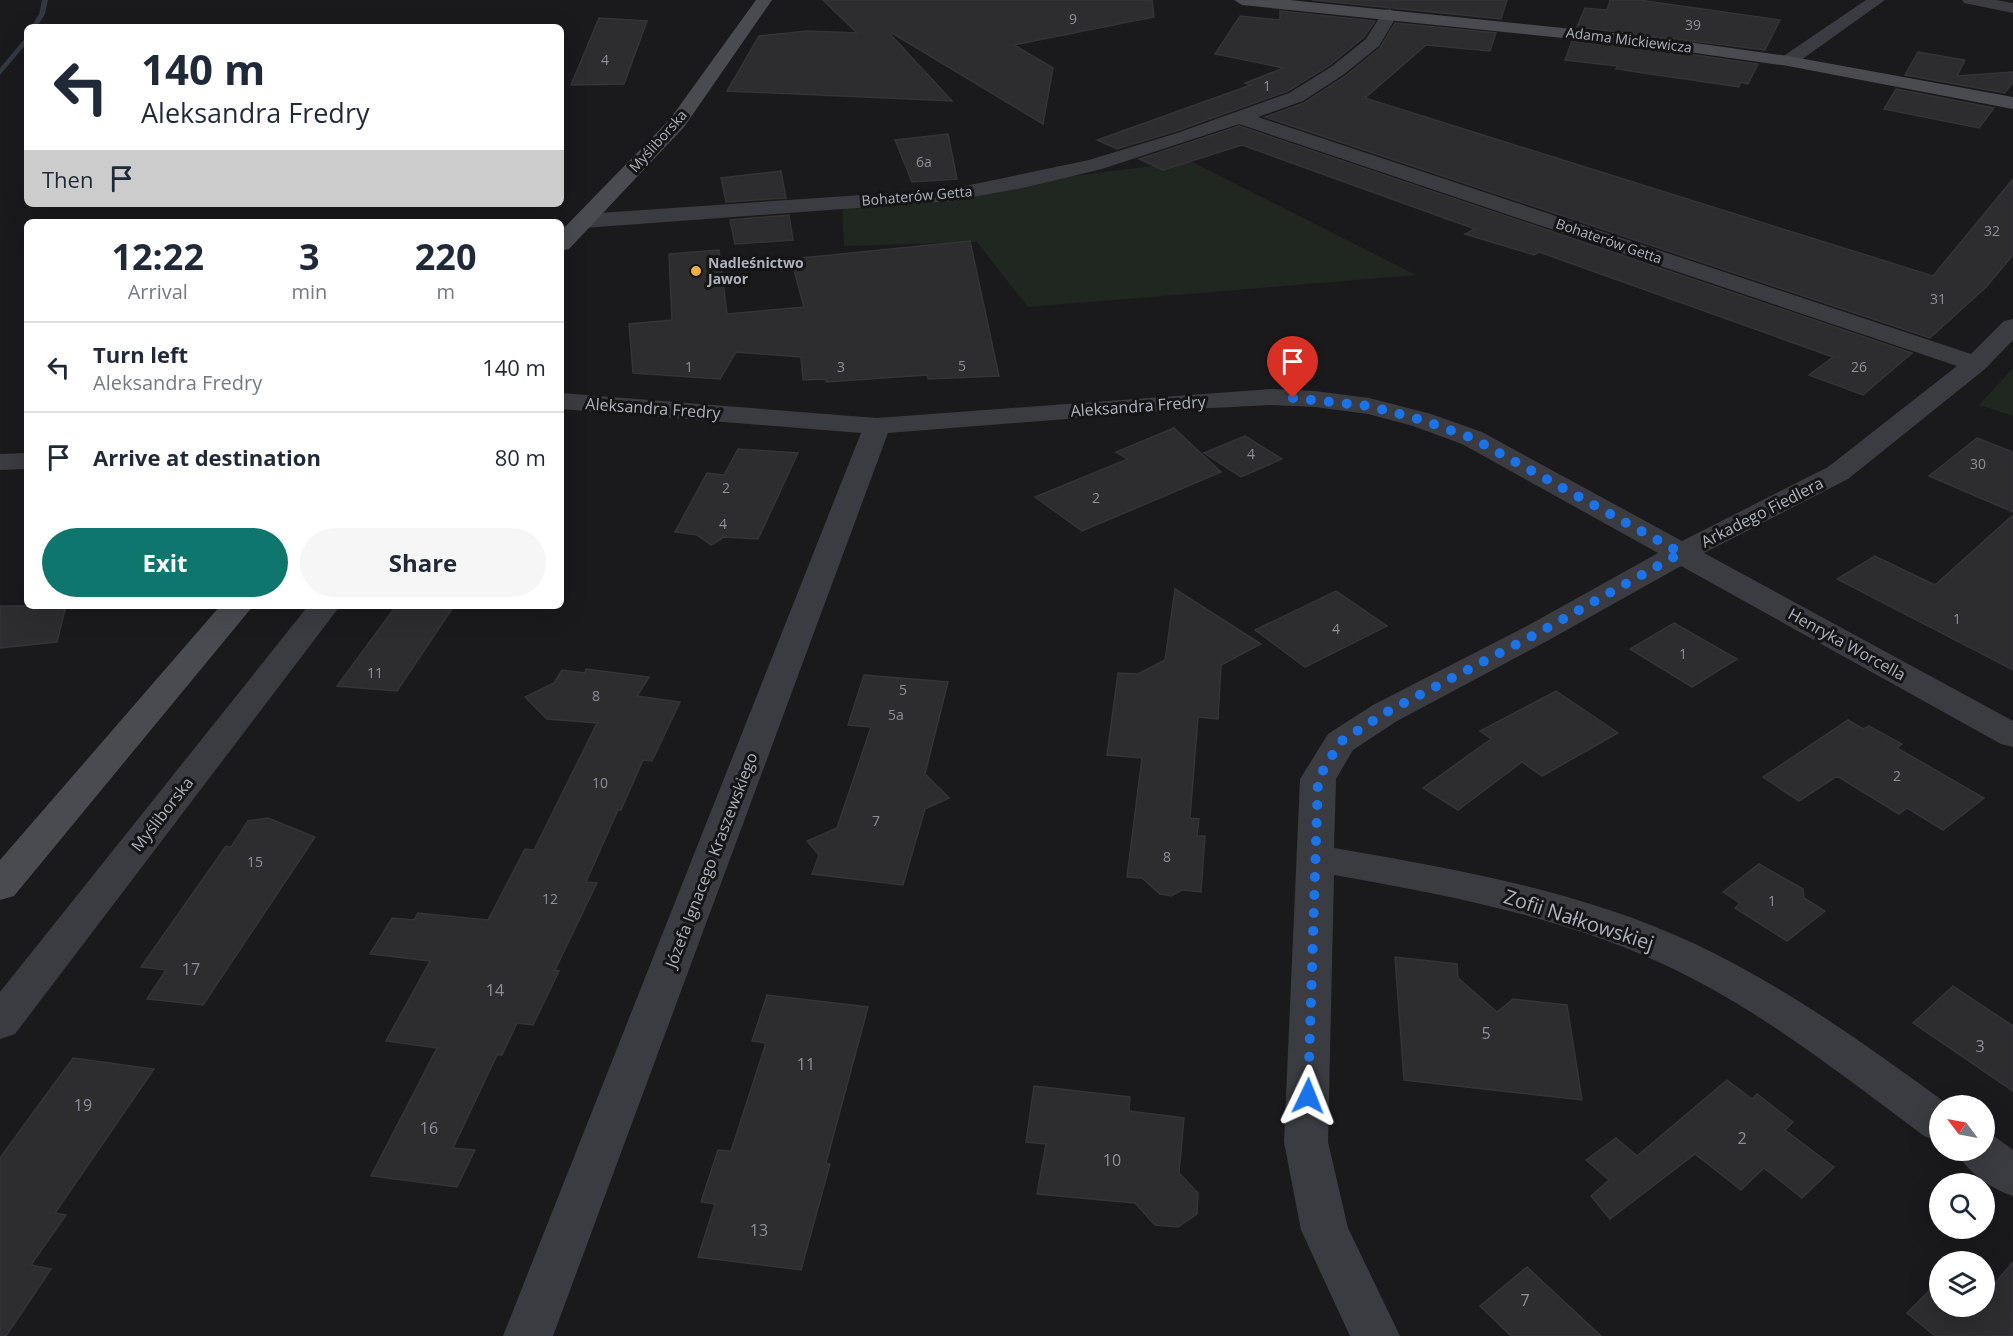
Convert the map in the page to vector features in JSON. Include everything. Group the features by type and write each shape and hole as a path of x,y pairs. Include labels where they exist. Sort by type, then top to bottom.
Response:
{"street":[{"name":"Myśliborska","path":"564,241 677,123 764,0"},
{"name":"Adama Mickiewicza","path":"1245,0 1660,43 1788,61 2012,102"},
{"path":"1788,61 1877,0"},
{"path":"1970,0 2013,8"},
{"name":"Bohaterów Getta","path":"584,220 951,195 1095,165 1241,118 1296,97 1337,72 1373,42 1390,14"},
{"name":"Bohaterów Getta","path":"1241,118 1977,364"},
{"path":"1977,364 2013,326"},
{"name":"Arkadego Fiedlera","path":"1375,1336 1325,1230 1306,1142 1318,779 1340,742 1385,713 1538,633 1681,553 1838,474 1977,364"},
{"name":"Aleksandra Fredry","path":"564,401 877,426 1192,401 1271,397 1315,399 1369,406 1422,420 1472,438 1681,553"},
{"name":"Józefa Ignacego Kraszewskiego","path":"538,1322 877,426"},
{"path":"0,462 24,461"},
{"name":"Henryka Worcella","path":"1681,553 2013,735"},
{"path":"0,886 234,609"},
{"name":"Myśliborska","path":"0,1022 322,609"},
{"name":"Zofii Nałkowskiej","path":"1314,858 1470,885 1604,924 1677,953 1754,994 1929,1115"},
{"path":"1993,1161 2013,1176"}],"shaded area":[{"path":"1190,161 1416,275 1028,307 977,242 844,246 842,203 911,197"},
{"path":"2013,368 2013,416 1979,405"}],"building":[{"path":"823,0 1152,0 1154,17 1014,45 1053,68 1043,124 892,33 891,35 952,101 727,91 759,36 807,31 857,33"},
{"path":"1312,0 1507,0 1501,19"},
{"path":"1610,0 1639,0 1780,20 1765,50 1577,27 1585,8 1607,10"},
{"path":"1280,11 1375,21 1364,37 1330,65 1288,91 1176,131 1117,149 1097,140 1251,85 1245,83 1284,68 1215,54 1240,16 1280,20"},
{"path":"599,18 647,21 624,84 571,85"},
{"path":"1395,23 1496,33 1490,51 1426,45 1365,98 1933,276 2013,179 2013,255 1986,287 1930,338 1265,117 1304,103 1344,77 1380,48"},
{"path":"1572,41 1660,50 1758,64 1748,84 1740,82 1739,87 1616,69 1618,66 1565,60"},
{"path":"1918,52 1965,60 1957,76 2013,72 2013,82 2005,93 1905,75"},
{"path":"1896,89 1994,108 1979,128 1884,109"},
{"path":"1239,126 1912,353 1863,395 1809,375 1833,357 1539,252 1534,255 1465,234 1475,229 1242,145 1163,170 1139,159"},
{"path":"948,134 957,179 912,182 895,140"},
{"path":"781,171 786,198 726,202 721,178"},
{"path":"789,215 793,240 735,244 730,220"},
{"path":"970,241 999,376 928,379 927,375 826,382 826,379 803,380 801,357 736,352 720,379 633,373 629,324 672,320 669,254 719,250 727,314 804,307 791,259"},
{"path":"1174,428 1221,472 1082,531 1035,497 1128,459 1116,452"},
{"path":"1245,436 1282,459 1241,477 1204,453"},
{"path":"1977,438 2013,452 2013,512 1929,476"},
{"path":"738,449 798,453 758,539 724,537 711,545 697,535 675,532 707,473 724,475"},
{"path":"2013,515 2013,670 1837,579 1875,556 1935,585"},
{"path":"1175,589 1261,644 1221,665 1218,719 1198,717 1190,818 1199,819 1197,836 1205,836 1201,892 1182,890 1171,896 1160,894 1142,878 1127,877 1142,758 1107,755 1118,673 1138,674 1165,660"},
{"path":"1336,591 1387,626 1305,667 1255,630"},
{"path":"0,606 24,606 24,609 65,609 57,642 0,648"},
{"path":"394,609 452,609 397,691 337,686"},
{"path":"1674,623 1737,659 1692,687 1630,649"},
{"path":"586,669 649,677 637,696 680,702 652,761 643,760 621,810 618,810 586,882 597,883 555,970 559,971 533,1025 517,1023 502,1055 497,1055 453,1148 475,1150 457,1187 371,1176 437,1048 386,1041 430,961 370,954 392,918 414,920 418,913 488,920 525,849 534,850 597,723 547,719 525,697 554,683 562,670 585,673"},
{"path":"864,675 948,682 925,774 949,798 925,809 903,885 812,874 819,855 807,841 837,828 871,727 848,725"},
{"path":"1556,691 1618,733 1542,776 1522,762 1458,810 1423,788 1491,739 1480,731"},
{"path":"1848,720 1863,729 1869,726 1902,744 1897,748 1984,798 1943,830 1907,808 1899,814 1837,776 1799,801 1763,777"},
{"path":"268,818 315,837 203,1005 147,999 166,970 141,967 226,846 231,847 248,821"},
{"path":"1759,864 1803,889 1804,898 1825,911 1787,941 1735,908 1740,903 1723,892"},
{"path":"1395,957 1457,964 1458,978 1497,1012 1513,999 1567,1005 1582,1100 1404,1080"},
{"path":"1953,986 2013,1026 2013,1091 1913,1023"},
{"path":"767,995 868,1007 826,1163 830,1164 801,1270 698,1257 715,1204 701,1202 718,1150 731,1151 766,1043 752,1041"},
{"path":"73,1058 154,1069 55,1213 66,1215 31,1265 51,1269 6,1336 0,1336 0,1158"},
{"path":"1727,1080 1752,1099 1757,1094 1793,1122 1785,1130 1834,1167 1802,1198 1764,1168 1741,1190 1695,1154 1610,1219 1591,1196 1609,1180 1586,1160 1616,1138 1637,1156"},
{"path":"1034,1086 1130,1097 1129,1111 1184,1118 1179,1173 1198,1193 1197,1214 1178,1227 1155,1225 1135,1203 1037,1194 1046,1144 1026,1142"},
{"path":"2013,1262 2013,1336 1935,1336 1907,1313 1929,1291 1929,1317 1995,1317 1995,1283"},
{"path":"1527,1267 1601,1336 1511,1336 1480,1306"}],"waterway":[{"path":"36,24 42,14 45,0"},
{"path":"0,73 24,42"}],"place":[{"name":"Nadleśnictwo Jawor","path":"696,271"}],"route":[{"path":"1293,398 1369,406 1422,420 1472,438 1681,553 1538,633 1385,713 1340,742 1318,779 1308,1096"}]}
